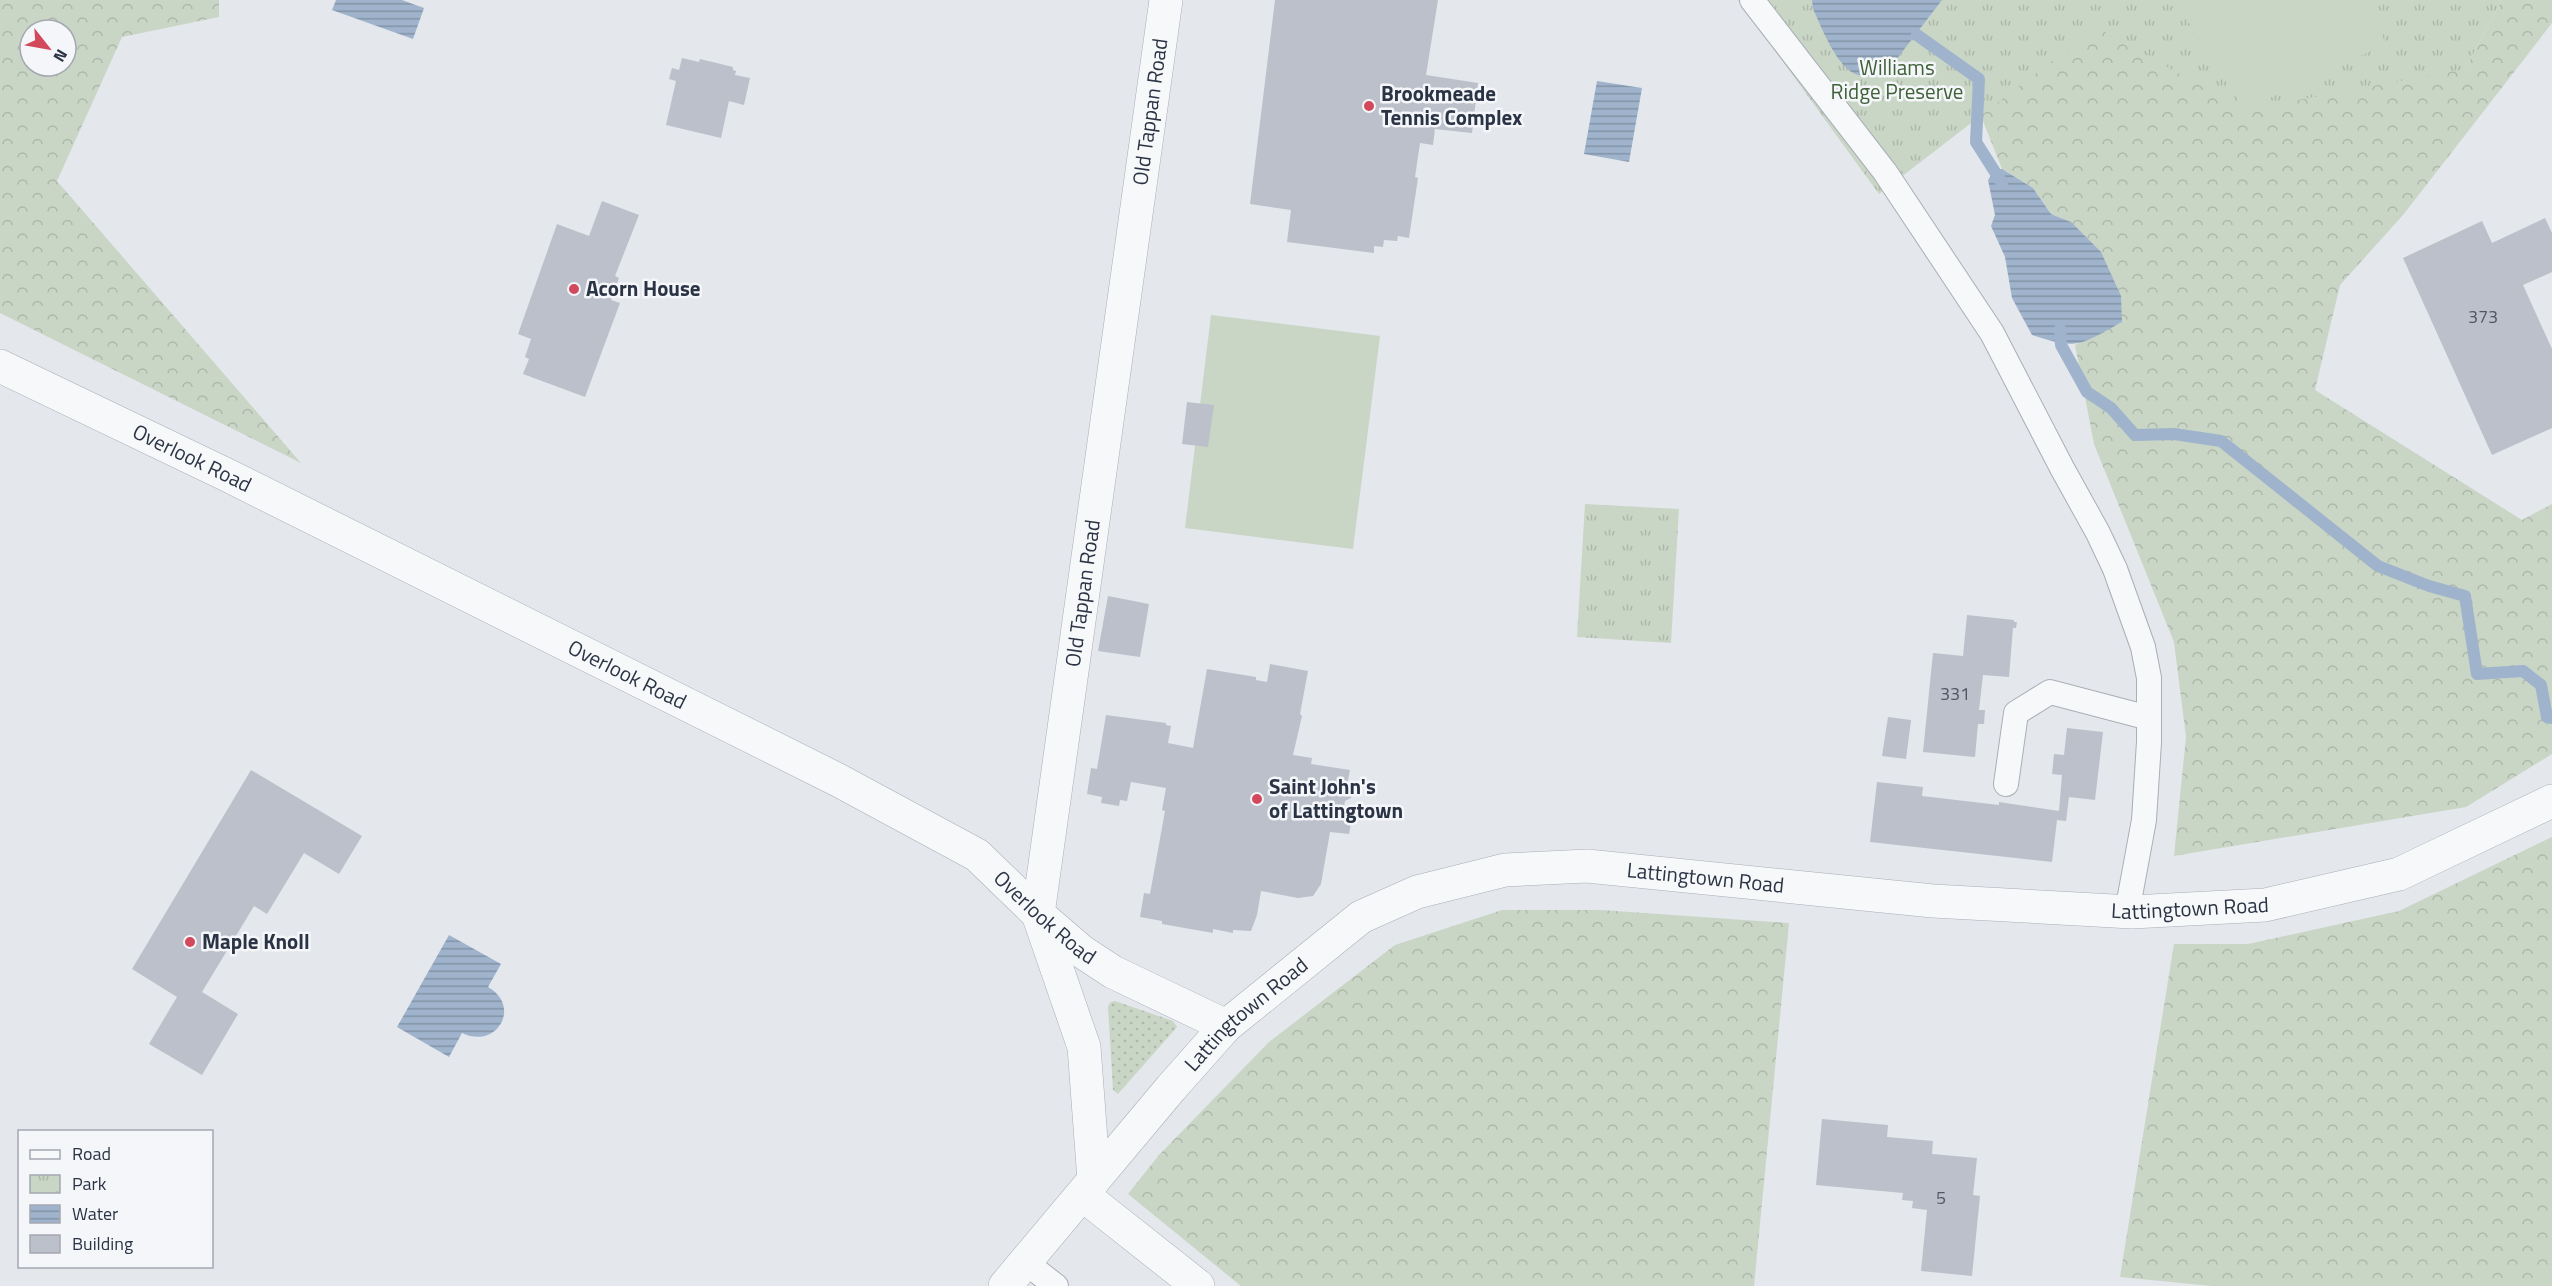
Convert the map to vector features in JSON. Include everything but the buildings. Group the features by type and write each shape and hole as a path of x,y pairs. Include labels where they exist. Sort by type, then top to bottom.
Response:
{"street":[{"name":"Old Tappan Road","path":"1089,1188 1084,1047 1038,914 1166,0"},
{"name":"Overlook Road","path":"0,366 227,475 838,780 977,855 1038,914 1081,951 1113,972 1226,1026"},
{"name":"Lattingtown Road","path":"1015,1274 1226,1026 1361,917 1417,892 1505,870 1587,866 1933,901 2127,912 2265,905 2399,874 2552,801"},
{"path":"1089,1188 1198,1286"}],"lane":[{"path":"1752,0 1885,172 1992,333 2115,568 2144,647 2149,678 2150,718 2144,820 2127,912"},
{"path":"2006,784 2016,713 2050,692 2150,718"},
{"path":"1015,1274 1056,1286"}],"green space":[{"path":"0,0 219,0 219,17 122,37 57,181 301,463 0,313"},
{"name":"Williams Ridge Preserve","path":"1738,0 2502,0 2465,69 2244,110 2096,27 1879,194"},
{"path":"1942,0 2465,69 2502,0 2552,0 2552,23 2403,215 2340,285 2315,390 2522,520 2552,504 2552,754 2466,807 2174,856 2186,737 2174,642 2094,444 2075,345 2122,322 2071,222 2051,214 2033,188 2002,169 1938,7"},
{"path":"2194,0 2367,0 2386,44 2244,110 2179,7"},
{"path":"1211,315 1380,336 1353,549 1185,528"},
{"path":"1585,504 1679,509 1671,643 1577,637"},
{"path":"2552,837 2552,1286 2212,1286 2120,1277 2174,944 2248,944 2399,911"},
{"path":"1502,910 1601,910 1789,923 1754,1286 1241,1286 1128,1194 1159,1155 1269,1042 1395,945"},
{"path":"1115,1001 1173,1021 1177,1027 1118,1094 1113,1090 1108,1006"}],"water":[{"path":"336,0 402,0 424,8 413,39 332,10"},
{"path":"1812,0 1942,0 1886,73 1865,76 1850,71 1843,65 1826,37 1813,9"},
{"path":"1597,81 1642,88 1629,162 1584,154"},
{"path":"2002,169 2033,188 2051,214 2071,222 2101,252 2121,296 2122,322 2079,343 2060,343 2032,335 2012,298 2005,257 1991,226 1995,215 1988,180 1994,171"},
{"path":"449,935 501,964 488,987 498,995 504,1014 501,1024 486,1036 475,1037 462,1033 449,1057 397,1027"}],"waterway":[{"path":"1917,35 1979,79 1976,142 2002,183"},
{"path":"2060,329 2061,345 2087,392 2111,408 2135,435 2174,434 2221,441 2378,566 2429,586 2465,596 2477,674 2523,671 2541,685 2547,717 2552,718"}],"place":[{"name":"Brookmeade Tennis Complex","path":"1369,106"},
{"name":"Acorn House","path":"574,289"},
{"name":"Saint John's of Lattingtown","path":"1257,799"},
{"name":"Maple Knoll","path":"190,942"}]}
